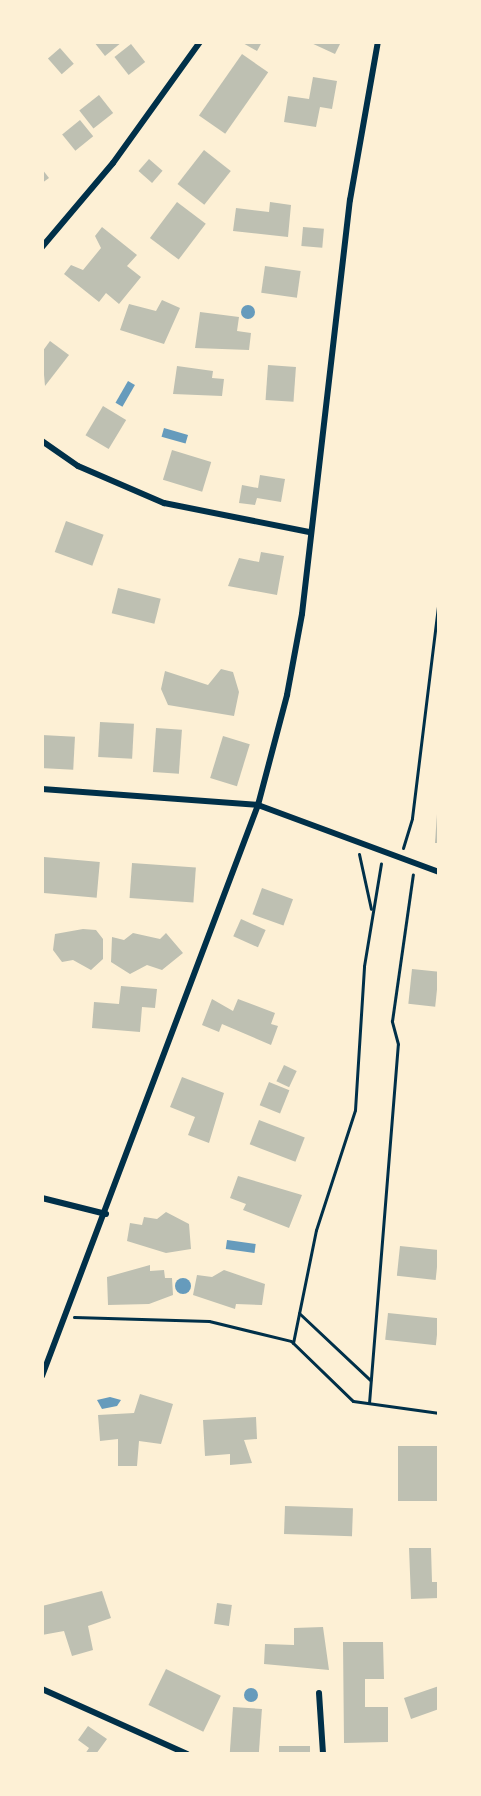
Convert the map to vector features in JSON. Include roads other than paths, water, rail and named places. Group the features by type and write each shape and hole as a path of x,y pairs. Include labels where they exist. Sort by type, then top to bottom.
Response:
{"street":[{"path":"42,247 113,163 200,42"},
{"path":"42,1376 106,1214 258,805 302,614 309,532 350,200 378,42"},
{"path":"42,441 78,466 164,502 309,532"},
{"path":"42,789 258,805 439,872"},
{"path":"42,1198 106,1214"},
{"path":"42,1689 187,1754"},
{"path":"319,1693 323,1754"}],"water":[{"path":"248,305 253,307 255,312 253,317 248,319 243,317 241,312 243,307"},
{"path":"128,381 135,385 122,407 116,403"},
{"path":"164,428 188,435 186,444 162,437"},
{"path":"227,1240 256,1244 254,1253 226,1249"},
{"path":"183,1278 191,1286 183,1294 175,1286"},
{"path":"110,1397 121,1400 117,1406 102,1409 97,1400"},
{"path":"248,1688 254,1688 258,1695 254,1702 248,1702 244,1698 244,1692"}]}
